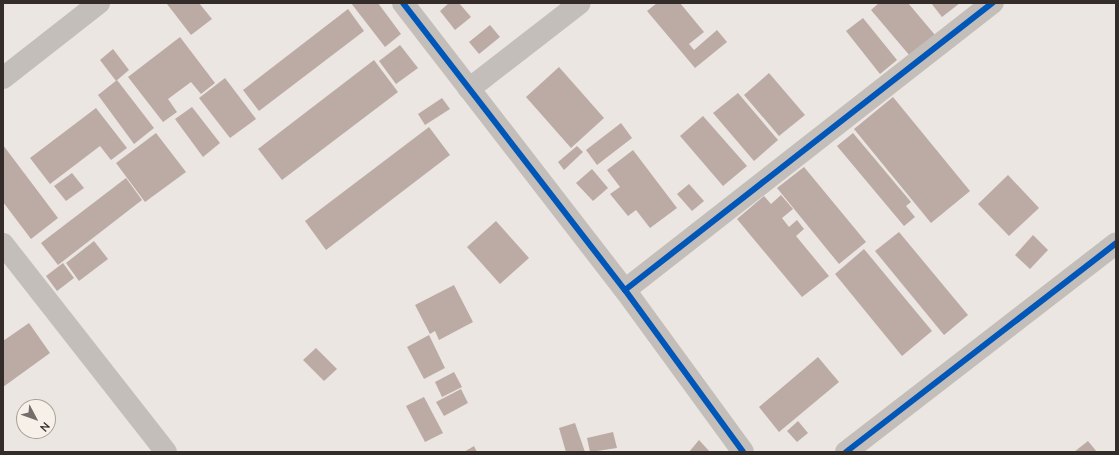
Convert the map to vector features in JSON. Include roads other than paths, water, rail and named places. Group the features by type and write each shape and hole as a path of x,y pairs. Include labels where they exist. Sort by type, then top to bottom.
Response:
{"street":[{"path":"3,78 99,3"},
{"path":"403,3 625,290 743,452"},
{"path":"470,89 580,3"},
{"path":"625,290 993,3"},
{"path":"846,452 1116,243"},
{"path":"3,244 166,452"}]}
